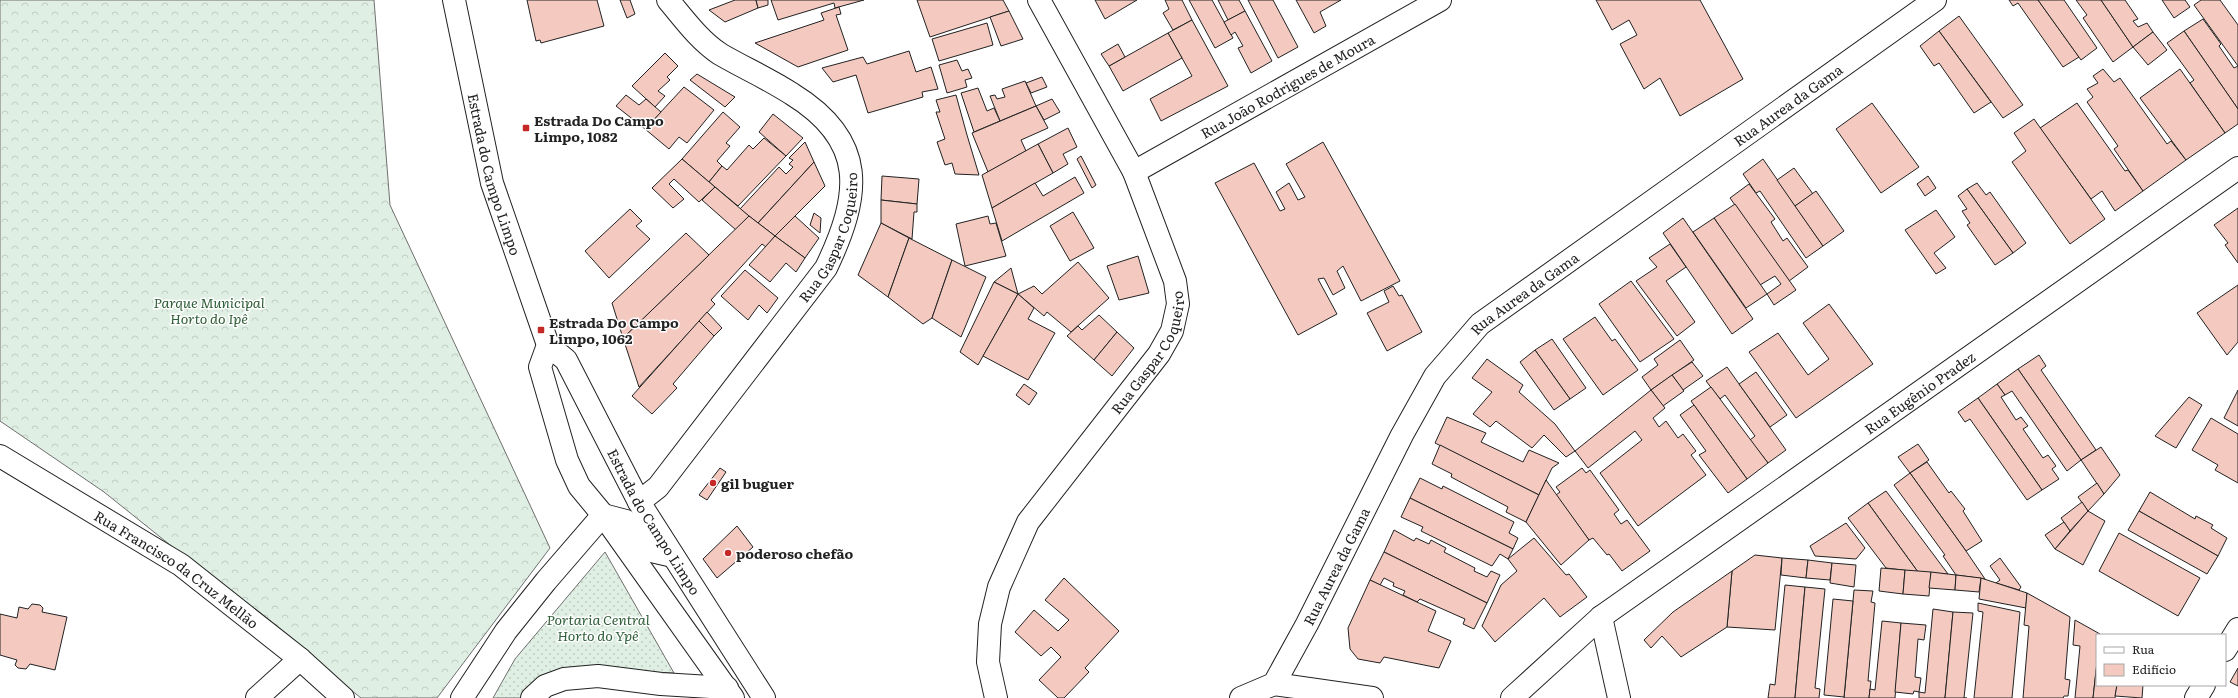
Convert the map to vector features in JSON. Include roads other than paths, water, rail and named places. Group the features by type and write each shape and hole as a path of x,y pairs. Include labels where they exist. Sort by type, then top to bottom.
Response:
{"street":[{"name":"Estrada do Campo Limpo","path":"454,0 492,183 548,345 566,360 639,502 764,698"},
{"name":"Rua Gaspar Coqueiro","path":"639,502 658,487 826,268 842,235 849,207 852,176 845,146 823,115 792,94 720,53 698,36 668,0"},
{"name":"Rua Gaspar Coqueiro","path":"996,698 988,662 990,624 999,587 1028,522 1159,354 1172,331 1178,304 1175,281 1134,172 1039,0"},
{"name":"Rua João Rodrigues de Moura","path":"1134,172 1440,0"},
{"name":"Rua Aurea da Gama","path":"1274,684 1310,617 1402,435 1435,376 1480,324 1935,0"},
{"name":"Rua Eugênio Pradez","path":"1512,698 1602,617 2238,168"},
{"path":"548,345 540,367 567,460 579,486 603,515 730,693"},
{"name":"Rua Francisco da Cruz Mellão","path":"2,461 181,566 300,659 343,698"},
{"path":"603,515 626,521 647,550 673,556"},
{"path":"462,698 506,631 546,581 603,515"},
{"path":"1602,617 1619,698"},
{"path":"2226,648 2238,629"},
{"path":"257,698 300,659"},
{"path":"532,698 545,686 564,679 598,676 730,693"},
{"path":"1241,698 1274,684 1372,698"},
{"path":"2196,698 2203,686"}],"place":[{"name":"Estrada Do Campo Limpo, 1082","path":"526,128"},
{"name":"Estrada Do Campo Limpo, 1062","path":"541,330"},
{"name":"gil buguer","path":"713,483"},
{"name":"poderoso chefão","path":"728,553"}],"park label":[{"name":"Parque Municipal Horto do Ipê","path":"209,310"},
{"name":"Portaria Central Horto do Ypê","path":"598,628"}]}
